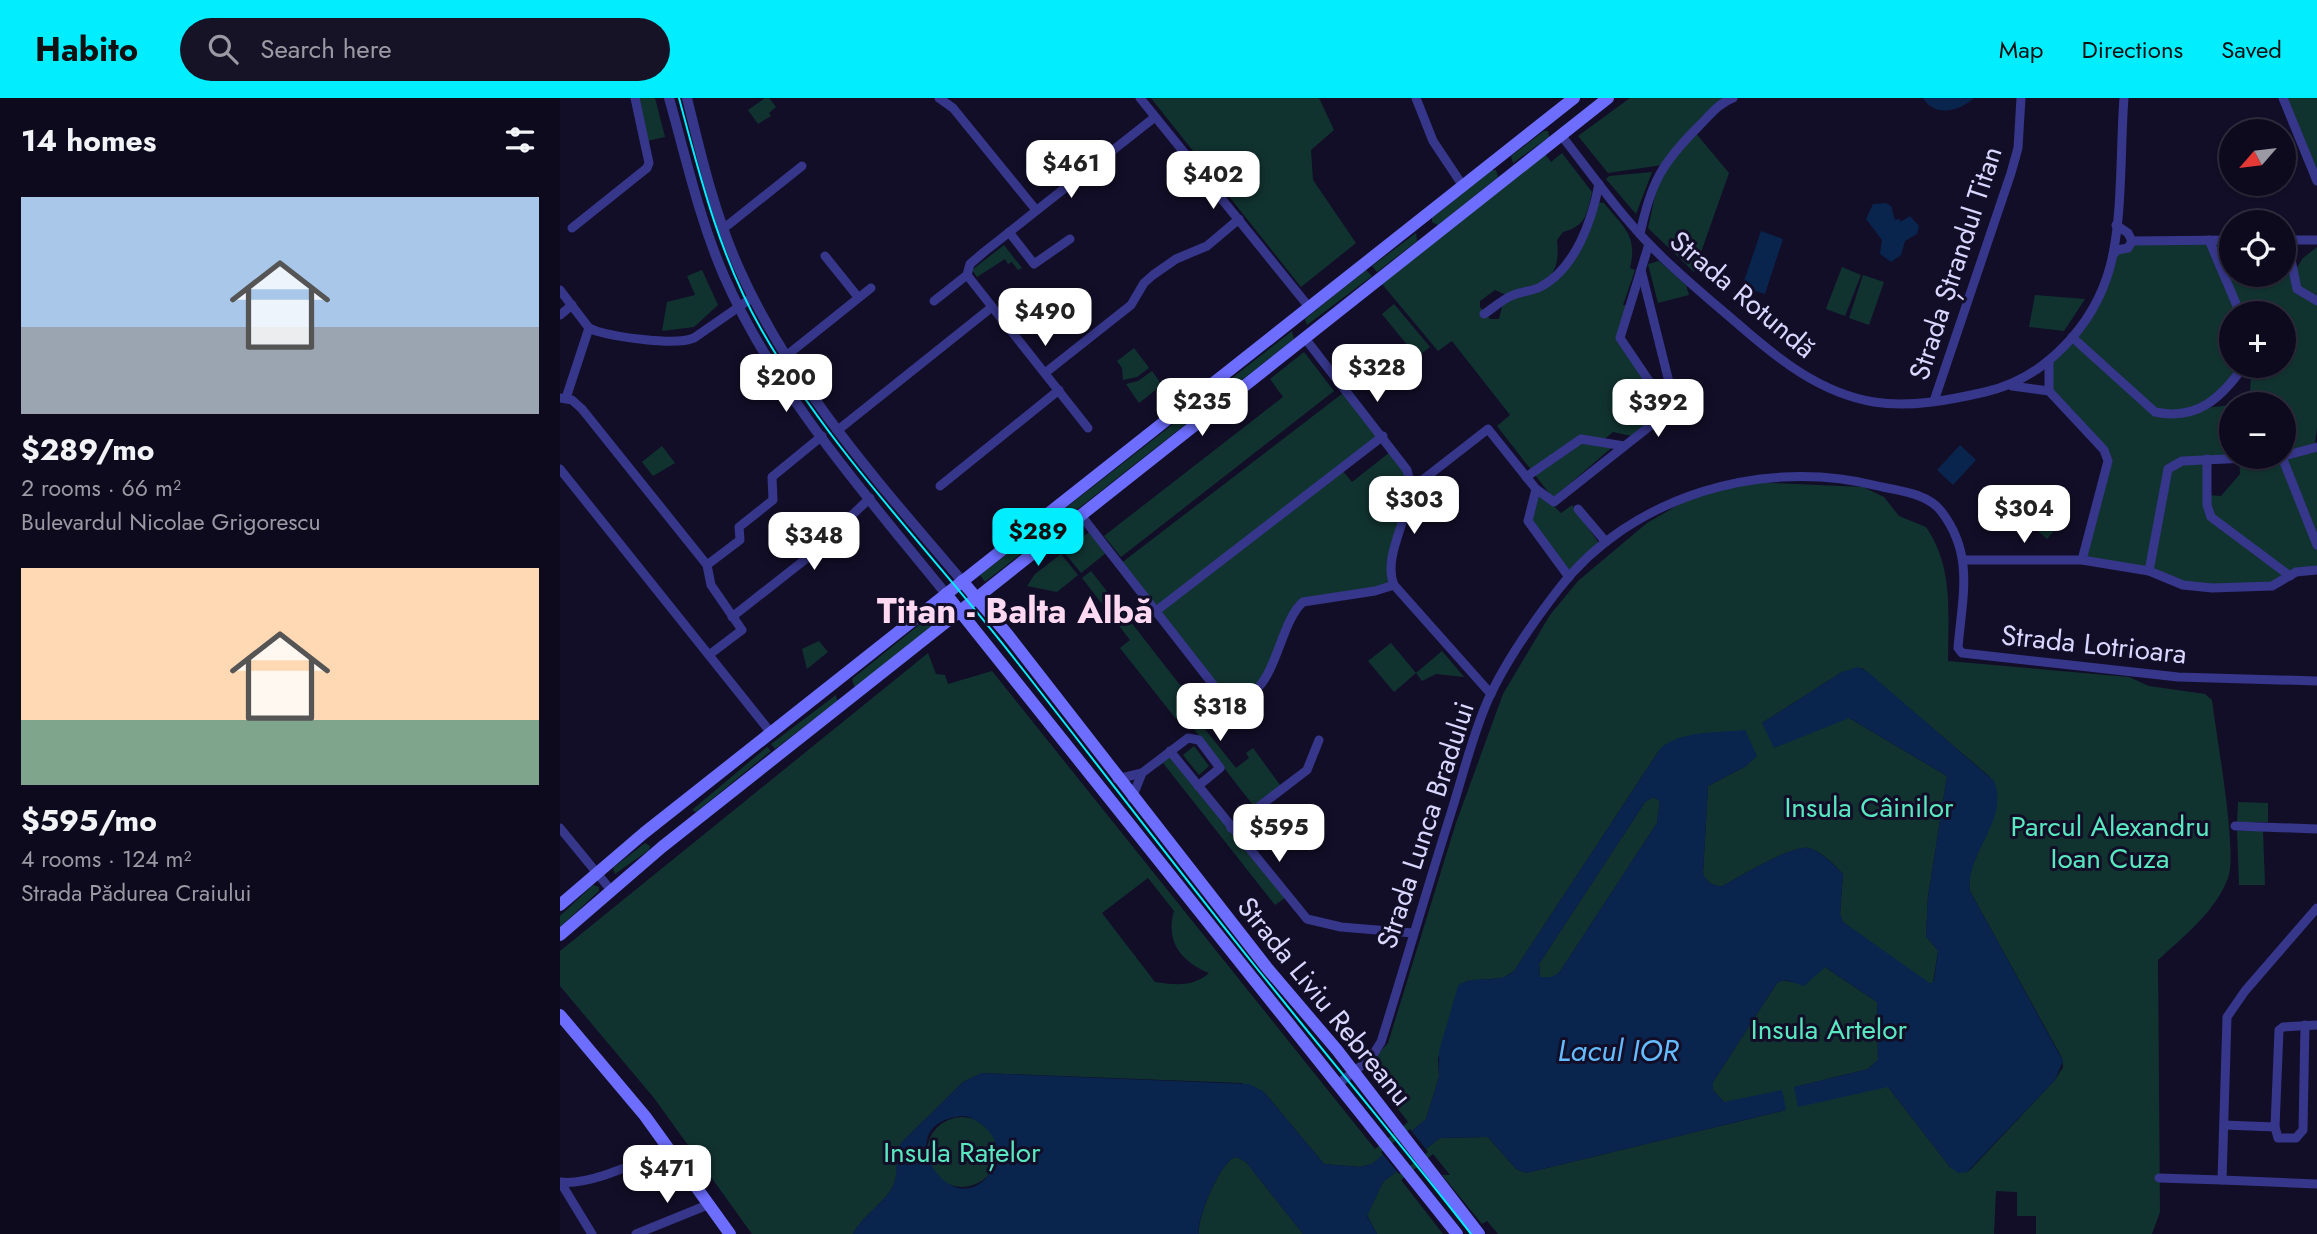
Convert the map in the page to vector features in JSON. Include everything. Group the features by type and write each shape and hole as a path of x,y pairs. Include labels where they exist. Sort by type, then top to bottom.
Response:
{"main road":[{"path":"560,905 596,872 1574,98"},
{"path":"560,935 610,889 1608,98"},
{"path":"1548,118 1561,135"},
{"path":"1496,159 1509,176"},
{"path":"1419,220 1432,237"},
{"path":"1292,321 1304,337"},
{"name":"Strada Liviu Rebreanu","path":"962,581 1132,798 1354,1072 1479,1234"},
{"name":"Strada Liviu Rebreanu","path":"946,594 1457,1234"},
{"path":"560,1015 670,1149 730,1234"}],"street":[{"path":"572,228 642,175 649,163 635,98"},
{"name":"Strada Liviu Rebreanu","path":"669,98 700,210 738,306 771,363 822,436 946,594"},
{"name":"Strada Liviu Rebreanu","path":"687,98 723,229 753,298 786,356 838,430 962,581"},
{"path":"939,98 953,108 1035,210"},
{"path":"1140,98 1309,307"},
{"path":"1416,98 1433,141 1463,186"},
{"path":"1640,234 1649,198 1662,165 1720,105 1733,98"},
{"name":"Strada Ștrandul Titan","path":"1934,401 2015,161 2021,98"},
{"name":"Strada Rotundă","path":"1561,135 1649,244 1772,354 1811,379 1844,394 1876,403 1934,401 2012,386 2049,361 2072,337 2101,290 2118,237 2124,98"},
{"path":"2283,98 2317,181"},
{"path":"934,301 967,275 970,264 1155,117"},
{"path":"723,229 802,166"},
{"path":"1484,314 1512,295 1536,289 1555,276 1583,238 1593,212 1599,184"},
{"path":"1045,373 1131,305 1140,288 1153,275 1177,259 1207,246 1239,219"},
{"path":"1009,232 1034,264 1070,239"},
{"path":"2118,237 2130,246 2132,241 2219,240"},
{"path":"2209,240 2235,301"},
{"path":"2296,240 2317,240"},
{"path":"1649,244 1620,338 1668,409"},
{"path":"825,256 858,297"},
{"path":"1411,489 1488,429 1536,489 1554,502 1668,409 1672,400 1671,390 1641,270"},
{"path":"967,275 1088,428"},
{"path":"2296,285 2297,289 2317,301"},
{"path":"786,356 871,288"},
{"path":"560,290 589,328 610,334 685,341 753,298"},
{"path":"560,315 572,306"},
{"path":"838,430 992,307"},
{"path":"589,328 563,398 582,409 707,565 711,585 742,630 709,655"},
{"path":"1080,514 1218,691 1226,695 1245,695 1257,691 1265,681 1291,617 1303,602 1375,591 1394,585 1391,565 1411,489 1407,470 1304,337"},
{"path":"2072,337 2155,412 2162,414 2194,412 2204,408 2235,378"},
{"path":"2049,361 2049,391"},
{"path":"2012,386 2049,391 2104,450 2108,461 2082,560"},
{"path":"940,486 1059,390"},
{"path":"707,565 740,540 739,527 772,500 772,477 822,436"},
{"path":"1156,611 1383,436"},
{"path":"1527,477 1581,439 1625,446"},
{"path":"2296,453 2317,447"},
{"path":"2207,459 2207,505 2211,516 2290,576"},
{"path":"2149,571 2168,469 2182,461 2219,459"},
{"path":"560,469 772,734"},
{"path":"2288,469 2317,544"},
{"name":"Strada Lotrioara","path":"1491,694 1537,619 1569,577 1606,542 1688,496 1727,482 1759,478 1870,483 1922,497 1934,505 1947,520 1965,560 1958,648 1962,653 2178,677 2317,681"},
{"path":"1536,489 1528,514 1529,525 1569,577"},
{"path":"732,617 807,558 870,498"},
{"path":"1578,509 1606,542"},
{"path":"1965,560 2082,560 2149,571 2172,582 2212,588 2272,586 2302,570 2317,570"},
{"name":"Strada Lunca Bradului","path":"1337,1085 1371,1058 1381,1042 1413,933 1491,694 1394,585"},
{"path":"1117,779 1142,773 1185,739 1199,740 1220,768 1198,786"},
{"path":"1231,828 1307,771 1319,740"},
{"path":"1170,751 1307,919 1317,924 1413,933"},
{"path":"1132,798 1142,773"},
{"path":"2235,826 2317,829"},
{"path":"560,828 610,889"},
{"path":"2222,1180 2227,1017 2317,908"},
{"path":"2305,1025 2303,1130 2296,1138 2278,1138 2275,1127 2279,1030 2283,1027 2305,1025 2317,1025"},
{"path":"2224,1125 2275,1127"},
{"path":"592,1234 560,1182 590,1179 670,1149"},
{"path":"2160,1178 2317,1184"},
{"path":"636,1234 710,1204"}],"green space":[{"path":"637,98 655,98 665,137 647,141"},
{"path":"769,98 776,107 769,113 771,116 758,124 748,110"},
{"path":"1151,98 1319,98 1334,130 1311,150 1313,180 1356,243 1301,287"},
{"path":"1630,98 1733,98 1694,131 1729,173 1694,272 1648,228 1662,165 1608,173 1578,136"},
{"path":"2283,98 2317,98 2317,181 2296,130 2296,119 2292,119"},
{"path":"1544,131 1548,131 1549,137 1513,163 1511,156"},
{"path":"1562,153 1592,192 1584,218 1577,226 1563,232 1557,240 1556,265 1546,279 1506,295 1495,290 1480,301 1480,307 1490,319 1499,319 1504,299 1537,289 1570,257 1595,202 1604,203 1627,232 1632,247 1630,268 1635,270 1623,305 1629,306 1620,334 1668,409 1636,437 1613,432 1602,441 1616,444 1553,498 1497,426 1510,415 1452,341 1438,351 1382,284 1545,154 1551,162"},
{"path":"1492,170 1496,170 1498,177 1438,225 1432,222 1432,218"},
{"path":"1652,172 1636,214 1606,179 1609,176"},
{"path":"1416,233 1417,241 1377,272 1372,266"},
{"path":"2219,240 2219,287 2296,287 2296,269 2303,258 2317,247 2317,428 2314,448 2317,447 2317,570 2303,570 2279,584 2197,587 2149,571 2082,560 2108,461 2049,391 2049,361 2088,314 2113,255 2131,244"},
{"path":"1004,245 1022,268 1018,270 1012,262 1008,264 1005,259 977,277 972,270"},
{"path":"1659,261 1686,285 1689,295 1658,303 1648,264"},
{"path":"1842,267 1861,275 1845,316 1826,309"},
{"path":"702,270 718,305 694,327 662,331 667,302 695,295 687,276"},
{"path":"1366,270 1372,276 1307,325 1305,319"},
{"path":"1863,275 1884,282 1869,325 1849,318"},
{"path":"2035,295 2085,299 2064,331 2029,327"},
{"path":"1394,304 1430,347 1417,357 1382,314"},
{"path":"1292,331 1294,339 985,582 980,575"},
{"path":"1134,348 1149,368 1137,377 1123,380 1122,368 1117,361"},
{"path":"1304,352 1334,391 1121,557 1104,536 1283,397 1270,379"},
{"path":"1152,371 1162,385 1139,403 1126,384 1138,381"},
{"path":"1347,390 1383,436 1341,469 1352,482 1394,449 1410,478 1391,565 1394,585 1303,602 1261,686 1226,695 1120,564"},
{"path":"662,446 675,463 653,476 642,462"},
{"path":"1749,482 1863,487 1884,497 1899,516 1926,527 1935,542 1948,592 1948,661 2129,677 2149,686 2205,694 2212,700 2228,820 2230,865 2228,878 2216,902 2198,923 2158,960 2160,1212 2152,1234 2036,1234 2036,1216 2017,1216 2017,1192 1996,1191 1994,1234 1498,1234 1487,1221 1482,1224 1442,1175 1450,1175 1433,1154 1401,1180 1443,1234 1377,1234 1367,1215 1383,1182 1440,1138 1488,1137 1516,1169 1526,1173 1786,1110 1724,1102 1713,1090 1713,1082 1777,983 1782,980 1807,982 1825,967 1877,1002 1878,1060 1868,1069 1795,1087 1888,1087 1950,1167 1967,1172 1971,1169 2055,1080 2063,1067 2062,1058 1970,891 1969,875 1982,843 1990,777 1862,668 1842,672 1762,723 1849,718 1947,776 1928,897 1926,936 1938,951 1933,983 1927,984 1843,922 1840,914 1843,874 1813,849 1800,848 1790,851 1723,886 1708,881 1703,873 1708,786 1746,766 1754,758 1717,744 1679,739 1658,752 1514,971 1503,978 1466,981 1438,1058 1439,1077 1426,1119 1372,1164 1360,1167 1324,1164 1264,1092 1241,1083 982,1073 963,1082 902,1142 893,1186 853,1234 752,1234 654,1098 560,986 560,951 928,653 936,674 945,675 948,684 992,671 1375,1149 1408,1122 1366,1067 1388,1043 1456,823 1503,694 1550,615 1578,581 1647,523 1699,493","holes":["1148,878 1174,911 1172,932 1178,950 1191,963 1209,973 1190,983 1155,982 1102,913"]},
{"path":"2025,486 2063,520 2047,539 2009,505"},
{"path":"1536,489 1561,513 1572,505 1601,546 1569,577 1531,528"},
{"path":"1089,532 1106,553 1081,573 1064,552"},
{"path":"1061,554 1078,575 1057,592 1027,586 1035,574"},
{"path":"1091,571 1187,694 1181,699 1236,768 1249,758 1246,753 1253,748 1283,789 1256,809 1183,715 1176,719 1120,648 1130,640 1082,578"},
{"path":"935,612 941,619 858,686 854,686 852,679"},
{"path":"819,641 828,652 807,669 802,649"},
{"path":"1391,643 1416,673 1394,692 1368,661"},
{"path":"1442,651 1464,677 1436,674 1422,681 1416,673"},
{"path":"836,695 837,701 775,749 771,744"},
{"path":"1194,746 1209,766 1199,775 1183,755"},
{"path":"767,747 771,751 696,812 692,810"},
{"path":"1170,754 1285,898 1275,905 1163,763 1158,767 1156,765"},
{"path":"1653,797 1660,801 1657,823 1559,973 1554,977 1540,977 1539,964 1645,802"},
{"path":"2238,802 2268,803 2268,822 2237,822"},
{"path":"1258,818 1274,839 1257,851 1241,830"},
{"path":"2237,831 2263,831 2265,885 2239,885"},
{"path":"645,843 650,846 649,850 615,874 613,868"},
{"path":"593,885 599,887 599,891 560,927 560,916"},
{"name":"Insula Rațelor","path":"962,1117 987,1127 997,1152 987,1177 962,1187 937,1177 927,1152 937,1127"},
{"path":"1236,1157 1246,1162 1303,1234 1199,1234 1201,1216 1211,1191 1223,1168"}],"water":[{"path":"1923,98 1974,98 1955,109 1941,110 1928,104"},
{"path":"1886,203 1891,206 1895,220 1900,219 1900,222 1910,216 1919,226 1917,234 1905,241 1901,255 1891,262 1880,254 1882,240 1866,219 1873,204"},
{"path":"1761,231 1783,239 1765,294 1742,287"},
{"path":"1960,445 1976,460 1953,485 1937,470"},
{"name":"Lacul IOR","path":"1858,667 1868,672 1994,781 1996,809 1974,863 1970,891 2063,1061 2055,1080 1967,1172 1958,1173 1950,1167 1888,1087 1798,1107 1794,1087 1868,1069 1878,1060 1877,1002 1825,967 1804,986 1785,980 1777,983 1713,1082 1713,1090 1724,1102 1782,1090 1786,1110 1526,1173 1516,1169 1488,1137 1440,1138 1383,1182 1367,1216 1377,1234 1303,1234 1246,1162 1236,1157 1223,1168 1211,1191 1201,1216 1199,1234 853,1234 893,1186 902,1142 963,1082 982,1073 1249,1084 1264,1092 1324,1164 1360,1167 1372,1164 1426,1119 1439,1077 1439,1051 1458,986 1471,980 1501,978 1514,971 1660,749 1689,735 1745,730 1757,756 1746,766 1708,786 1703,873 1708,881 1723,886 1790,851 1800,848 1813,849 1843,874 1840,914 1843,922 1931,984 1934,980 1938,951 1926,936 1928,897 1947,776 1849,718 1774,748 1762,723 1842,672","holes":["1653,797 1660,801 1657,823 1559,973 1551,977 1540,977 1539,964 1645,802","966,1116 988,1130 996,1144 997,1153 992,1170 976,1186 960,1188 945,1181 933,1167 927,1151 929,1134 941,1122"]}],"pier":[{"path":"1410,1129 1428,1152 1399,1174 1381,1152"}],"tram line":[{"path":"679,98 712,216 734,274 761,329 788,374 850,459 984,621 1225,928 1471,1234"}],"district":[{"name":"Titan - Balta Albă","path":"1015,611"}],"park label":[{"name":"Insula Câinilor","path":"1869,807"},
{"name":"Parcul Alexandru Ioan Cuza","path":"2110,842"},
{"name":"Insula Artelor","path":"1829,1029"}]}
